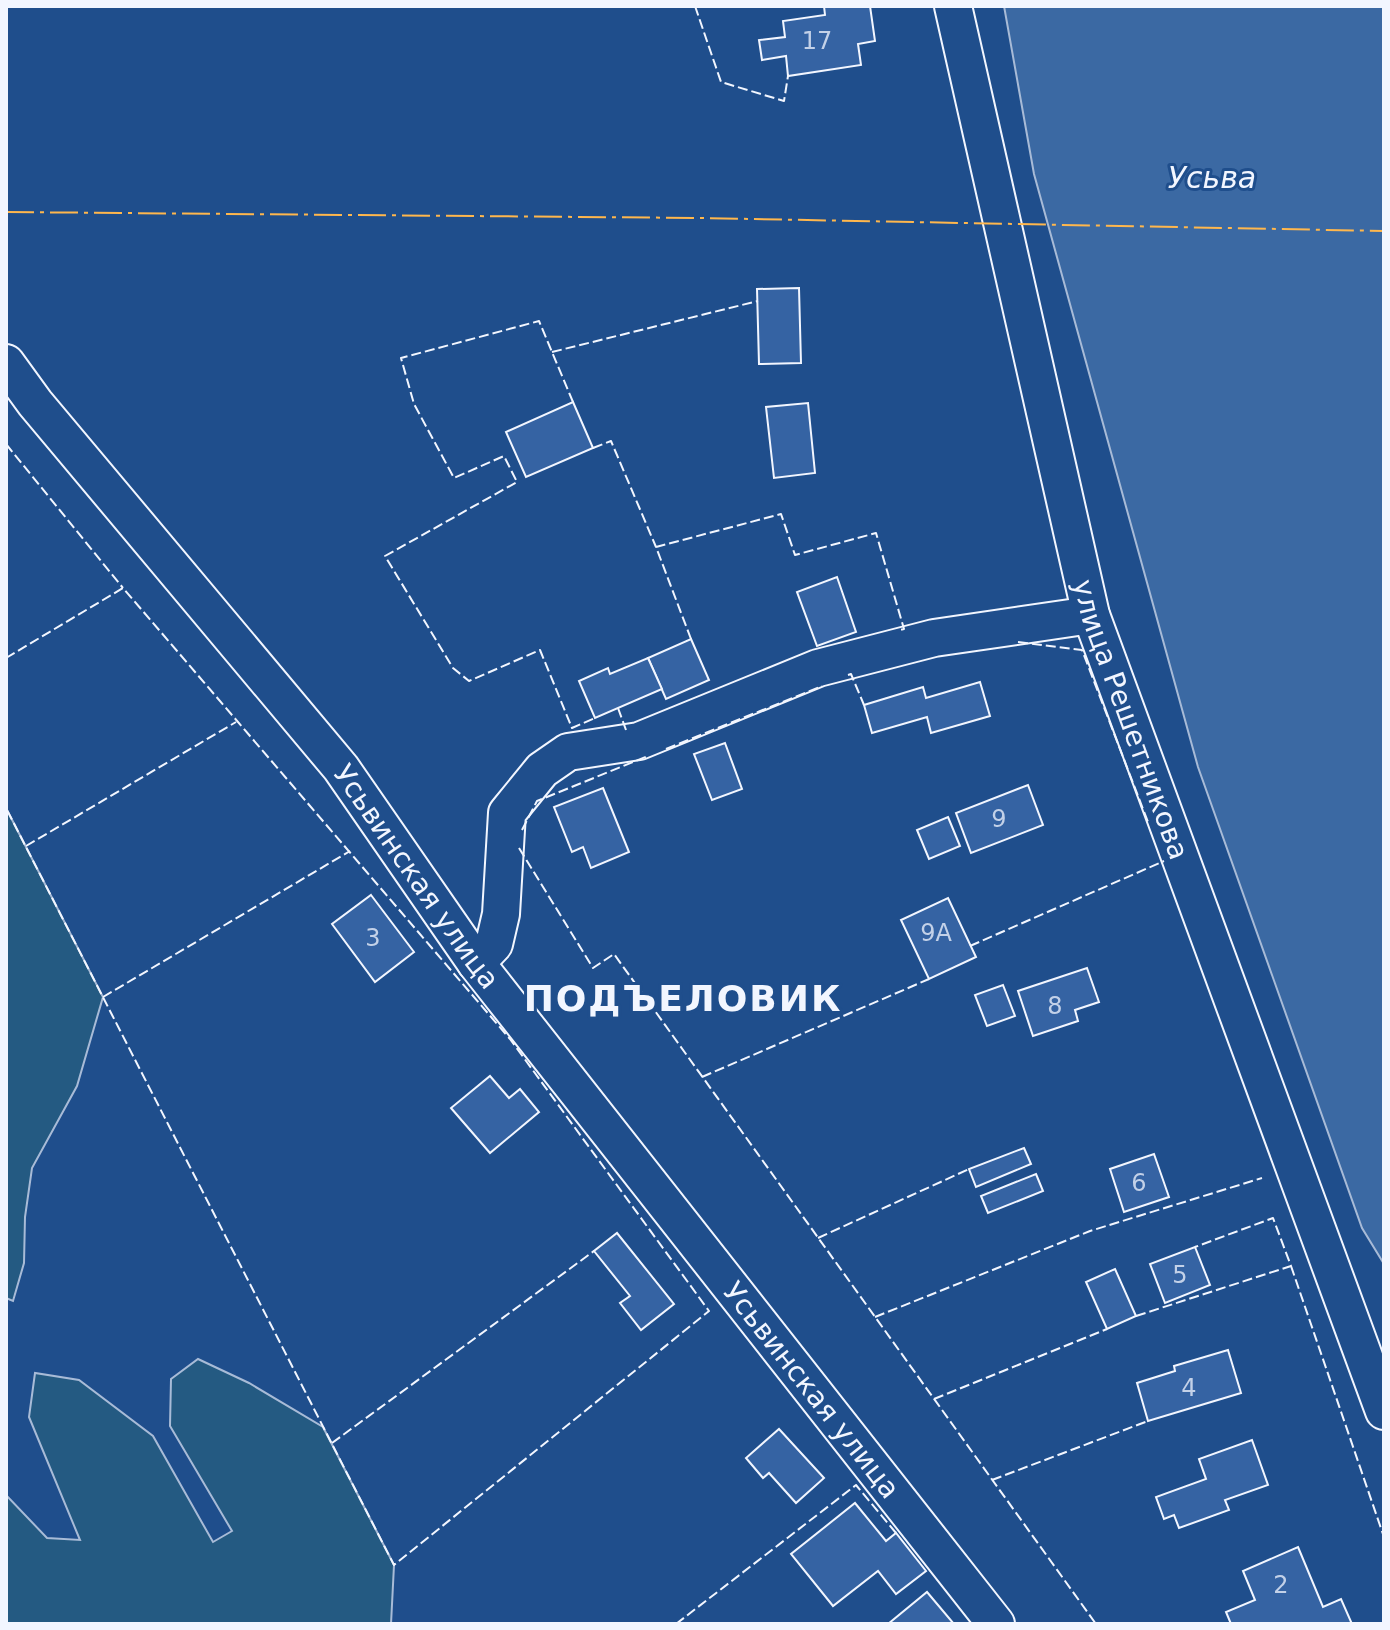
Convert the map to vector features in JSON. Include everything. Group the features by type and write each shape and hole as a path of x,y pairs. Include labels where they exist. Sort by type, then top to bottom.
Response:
{"street":[{"name":"улица Решетникова","path":"953,6 1091,615 1384,1411"},
{"name":"Усьвинская улица","path":"6,363 35,403 341,768 476,963 996,1624"},
{"path":"476,963 494,944 501,914 507,813 542,770 568,752 639,741 818,668 934,638 1091,615"}],"shaded area":[{"path":"6,808 103,997 77,1086 32,1168 25,1217 24,1263 13,1301 6,1298"},
{"path":"198,1359 249,1383 323,1427 394,1565 391,1624 6,1624 6,1495 47,1538 80,1540 29,1417 35,1373 79,1380 153,1436 213,1542 232,1531 170,1426 171,1379"}],"water":[{"name":"Усьва","path":"1004,6 1384,6 1384,1264 1362,1228 1198,767 1034,174"}],"building":[{"path":"824,6 870,6 875,41 858,44 861,65 788,76 786,56 762,60 759,40 785,37 783,21 825,15"},
{"path":"799,288 801,363 759,364 757,289"},
{"path":"573,402 593,448 526,477 506,432"},
{"path":"808,403 815,473 774,478 766,407"},
{"path":"837,577 856,632 817,646 797,592"},
{"path":"691,639 709,680 666,699 648,658"},
{"path":"648,658 662,689 595,718 579,681 608,668 610,674"},
{"path":"980,682 990,716 931,733 927,717 872,733 864,705 923,687 926,698"},
{"path":"725,743 742,789 712,800 694,754"},
{"path":"1028,785 1043,825 971,853 956,813"},
{"path":"603,788 629,852 591,868 583,847 572,852 554,807"},
{"path":"948,817 960,846 929,859 917,830"},
{"path":"371,895 414,952 375,982 332,924"},
{"path":"948,898 976,957 929,979 901,920"},
{"path":"1087,968 1099,1002 1075,1010 1078,1021 1033,1036 1018,991"},
{"path":"1003,985 1015,1016 987,1026 975,995"},
{"path":"490,1076 509,1098 520,1089 539,1112 490,1153 451,1108"},
{"path":"1024,1148 1031,1164 976,1187 969,1169"},
{"path":"1154,1154 1169,1197 1124,1212 1110,1169"},
{"path":"1036,1174 1043,1191 988,1213 981,1196"},
{"path":"617,1233 674,1304 641,1330 620,1303 630,1296 594,1251"},
{"path":"1195,1247 1210,1285 1165,1303 1150,1264"},
{"path":"1115,1269 1136,1316 1107,1329 1086,1282"},
{"path":"1228,1350 1241,1393 1148,1421 1137,1383 1175,1371 1174,1366"},
{"path":"779,1429 824,1478 796,1503 769,1473 763,1478 746,1458"},
{"path":"1252,1440 1268,1485 1225,1500 1229,1510 1179,1528 1174,1515 1164,1519 1156,1497 1206,1479 1199,1459"},
{"path":"855,1503 886,1541 896,1533 926,1571 896,1594 878,1571 833,1606 791,1554"},
{"path":"1298,1547 1323,1607 1341,1599 1352,1624 1231,1624 1226,1612 1255,1600 1243,1571"},
{"path":"927,1592 954,1624 888,1624"}],"fence":[{"path":"695,6 721,82 784,101 788,76"},
{"path":"552,352 758,301"},
{"path":"573,402 539,321 401,358 414,404 454,478 504,456 517,482 385,556 453,668 469,681 540,650 572,728 595,718"},
{"path":"593,448 611,441 656,547"},
{"path":"6,444 123,588"},
{"path":"691,639 656,547 781,514 795,555 876,533 904,629 900,630"},
{"path":"6,658 123,588 510,1039 709,1311 394,1565 6,808"},
{"path":"1018,642 1082,650 1148,822"},
{"path":"848,675 851,674 864,705"},
{"path":"666,749 822,686"},
{"path":"618,708 626,730"},
{"path":"26,846 236,722"},
{"path":"522,830 537,801 648,756"},
{"path":"519,848 593,968 614,954 1096,1624"},
{"path":"103,997 350,851"},
{"path":"970,946 1164,861"},
{"path":"702,1077 929,979"},
{"path":"818,1238 969,1169"},
{"path":"875,1317 1090,1231 1262,1178"},
{"path":"1136,1316 1291,1266 1273,1218 1195,1247"},
{"path":"332,1443 594,1251"},
{"path":"1291,1266 1384,1537"},
{"path":"934,1399 1107,1329"},
{"path":"992,1480 1148,1421"},
{"path":"676,1624 856,1485 896,1533"}],"power":[{"path":"6,212 700,218 1384,231"}],"district":[{"name":"ПОДЪЕЛОВИК","path":"683,998"}]}
